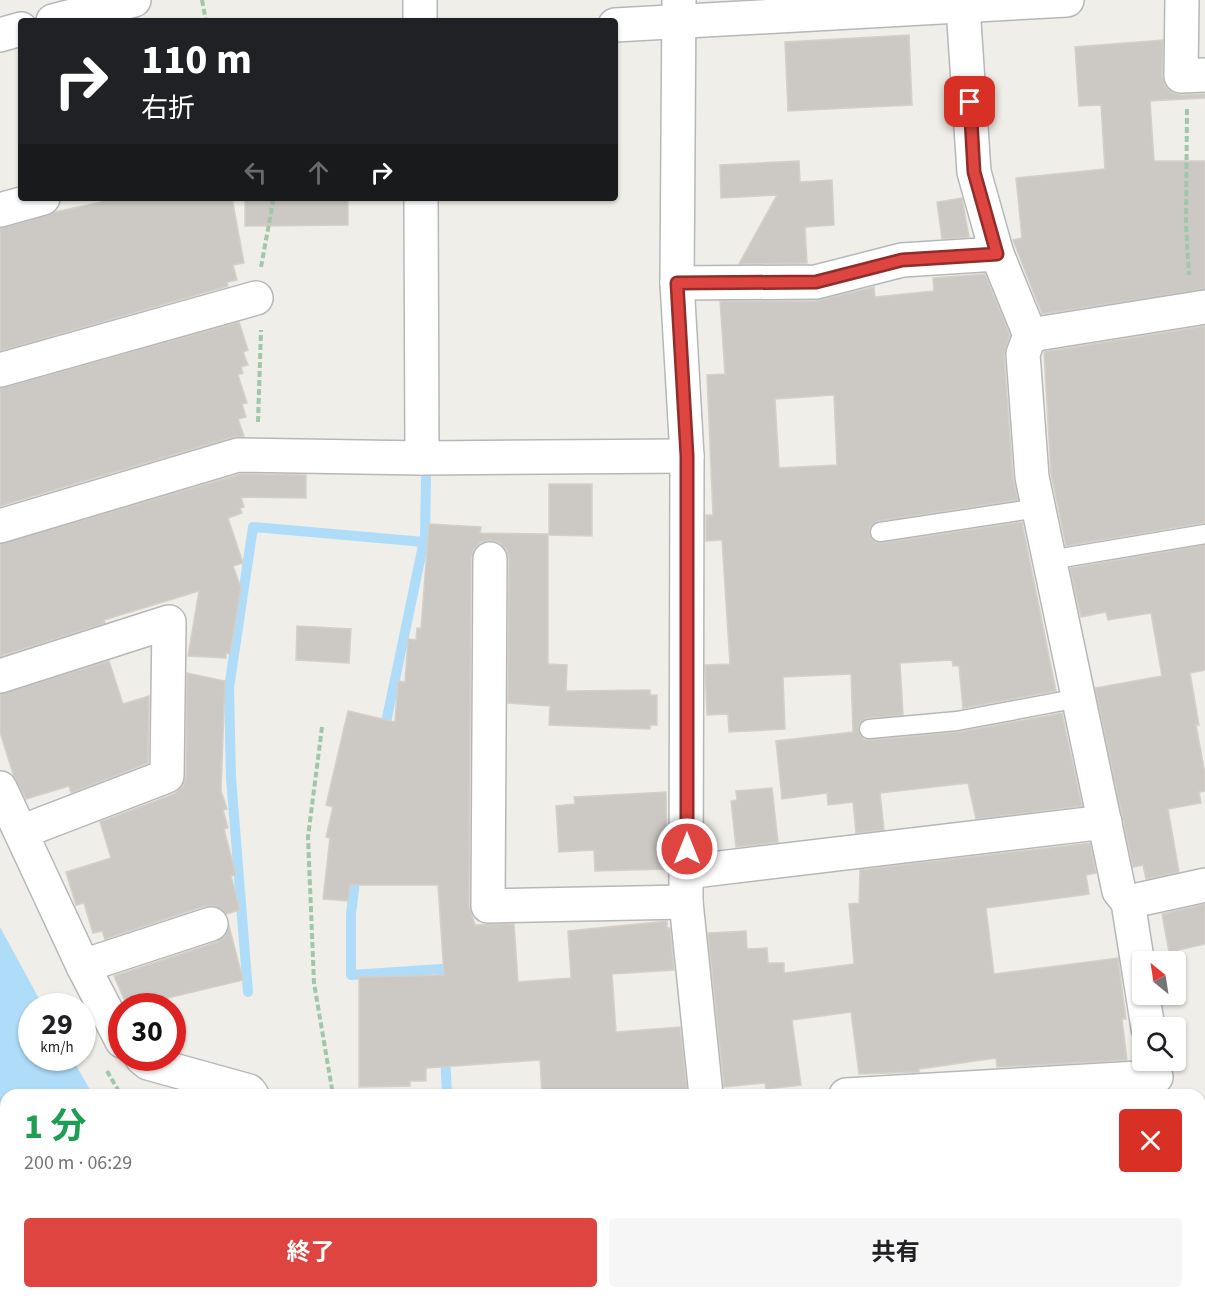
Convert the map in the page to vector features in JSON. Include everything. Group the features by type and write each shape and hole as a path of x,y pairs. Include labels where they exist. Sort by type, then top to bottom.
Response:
{"street":[{"path":"65,18 134,0"},
{"path":"420,0 420,18"},
{"path":"618,24 679,11 963,7 1067,0"},
{"path":"1182,0 1193,75"},
{"path":"963,7 974,172 997,254 1030,335 1023,354 1032,477 1119,891 1128,902 1146,1017"},
{"path":"679,11 677,283 687,456 686,887 705,1089"},
{"path":"0,35 18,30"},
{"path":"0,210 32,201"},
{"path":"421,201 422,458"},
{"path":"677,283 816,282 902,260 997,254"},
{"path":"0,370 256,298"},
{"path":"1030,335 1198,308"},
{"path":"0,526 238,455 422,458 687,456"},
{"path":"490,559 488,906 686,887 1105,822"},
{"path":"0,676 169,622 166,776 21,832"},
{"path":"0,788 83,966 108,1014"},
{"path":"1128,902 1205,885"},
{"path":"83,966 211,924"},
{"path":"177,1071 242,1089"},
{"path":"949,1089 1156,1077"}],"lane":[{"path":"880,532 1039,508"},
{"path":"1050,560 1205,534"},
{"path":"869,729 957,721 1079,698"}],"path":[{"path":"202,0 205,18"},
{"path":"1193,75 1189,118 1186,225 1198,308"},
{"path":"322,727 308,837 314,983 332,1089"}],"water":[{"path":"0,927 36,993 18,993 18,1071 79,1071 90,1089 0,1089"}],"building":[{"path":"909,35 912,105 788,111 785,42"},
{"path":"1163,40 1162,76 1165,86 1173,93 1181,95 1205,94 1205,98 1150,101 1154,161 1205,161 1205,289 1042,314 1013,240 1022,238 1016,178 1105,169 1101,105 1079,106 1075,47"},
{"path":"799,161 800,182 832,180 834,225 805,227 807,263 739,264 777,195 721,198 720,165"},
{"path":"962,198 969,237 942,239 937,202"},
{"path":"106,201 233,201 244,263 233,265 237,280 227,282 228,286 0,351 0,228 55,212"},
{"path":"245,201 348,201 348,225 245,226"},
{"path":"985,274 1010,335 1004,355 1013,478 1018,500 878,521 870,527 869,534 875,542 882,543 1022,522 1056,691 963,708 959,666 953,666 952,660 900,663 903,715 867,718 859,724 858,731 864,739 870,740 959,732 1062,713 1082,806 976,819 968,783 880,793 884,830 856,833 853,802 828,805 827,793 782,799 776,741 853,732 851,674 783,677 785,729 729,732 728,714 707,715 705,665 730,664 722,540 706,541 706,515 713,515 707,375 725,374 720,301 816,301 874,287 875,297 934,291 933,278","holes":["834,395 837,465 779,468 775,399"]},
{"path":"239,322 248,350 243,352 248,365 241,367 243,373 238,375 247,403 242,404 246,417 238,419 244,436 233,437 0,506 0,388"},
{"path":"1205,326 1205,523 1066,546 1051,474 1044,352"},
{"path":"241,474 306,475 306,498 241,497 244,507 240,508 242,513 228,518 243,563 233,566 241,588 230,654 226,653 226,658 188,656 199,591 104,620 105,623 0,656 0,544"},
{"path":"549,484 592,484 592,536 549,535"},
{"path":"429,524 481,527 480,533 548,534 548,664 567,665 566,691 650,690 650,695 657,695 657,725 650,725 650,729 549,725 550,706 508,703 509,559 507,550 500,543 491,540 481,542 474,549 471,559 469,906 475,925 514,924 518,982 571,978 568,931 667,921 667,928 670,928 674,970 612,974 616,1032 680,1027 687,1089 542,1089 540,1060 426,1068 426,1081 410,1081 410,1086 359,1087 359,977 444,975 438,885 350,885 348,901 323,899 330,838 326,837 333,807 326,805 348,711 395,722 398,681 405,682 408,639 416,640 417,628 421,628"},
{"path":"1205,545 1205,670 1190,673 1199,725 1196,725 1205,774 1205,791 1199,792 1201,803 1168,809 1179,872 1146,879 1143,865 1133,867 1095,688 1162,676 1151,613 1108,620 1106,612 1081,617 1070,568"},
{"path":"297,626 351,629 349,663 296,660"},
{"path":"109,661 123,704 149,696 148,763 71,793 69,786 26,799 14,777 0,732 0,694"},
{"path":"187,673 225,681 221,791 227,809 223,810 228,828 224,829 236,875 231,876 240,910 226,914 215,906 205,906 105,939 102,931 93,933 84,903 76,905 66,872 111,858 100,822 174,794 183,786 186,776"},
{"path":"772,788 778,842 736,847 731,801 737,800 736,791"},
{"path":"666,792 667,869 595,871 594,850 559,852 556,806 575,804 574,797"},
{"path":"1090,843 1096,873 1086,875 1089,894 986,908 994,974 1118,958 1126,1019 1122,1019 1127,1060 997,1067 996,1058 919,1069 919,1072 859,1074 851,1012 792,1020 801,1085 766,1089 765,1083 724,1087 708,933 746,931 747,949 767,948 768,963 784,963 784,973 854,964 849,904 859,903 860,870"},
{"path":"1205,904 1205,944 1169,951 1162,914"},
{"path":"229,926 243,980 186,994 121,993 114,976 217,942 225,936"}],"waterway":[{"path":"384,732 425,536 426,478"},
{"path":"248,992 231,778 229,688 253,527 424,542"},
{"path":"356,873 351,914 351,975 441,969 442,989"},
{"path":"445,1053 447,1089"}],"route":[{"path":"687,849 687,456 677,283 816,282 902,260 997,254 974,172 970,102"}]}
